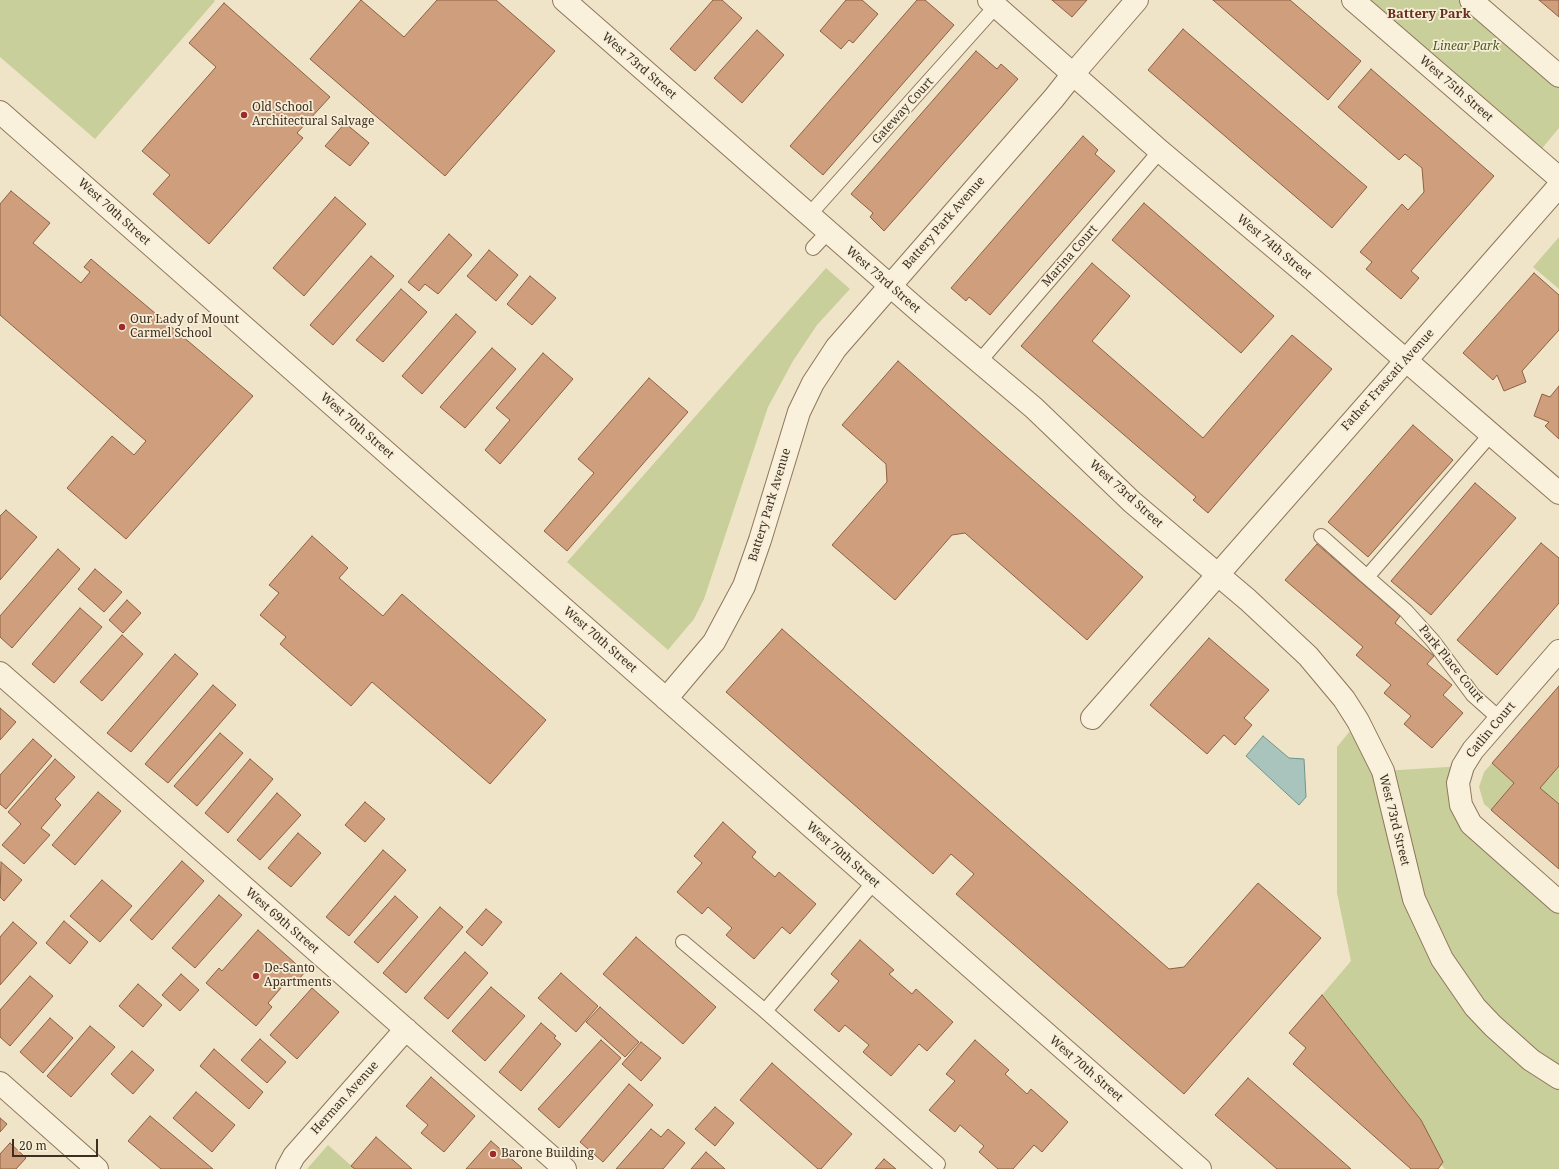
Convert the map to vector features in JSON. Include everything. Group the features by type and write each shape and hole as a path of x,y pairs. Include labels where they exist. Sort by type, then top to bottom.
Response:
{"street":[{"name":"West 73rd Street","path":"564,0 889,285 1034,408 1132,502 1248,600 1308,656 1344,699 1358,721 1383,771 1414,899 1442,959 1476,1007 1493,1026 1531,1060 1559,1078"},
{"name":"Battery Park Avenue","path":"666,699 714,642 744,586 760,540 799,412 813,384 836,348 889,285 1054,98 1137,0"},
{"name":"West 75th Street","path":"1353,0 1559,178"},
{"path":"1471,0 1559,76"},
{"name":"West 74th Street","path":"992,3 1160,151 1406,360 1559,493"},
{"name":"West 70th Street","path":"0,112 1200,1169"},
{"name":"Father Frascati Avenue","path":"1092,718 1559,186"},
{"name":"Catlin Court","path":"1559,651 1473,750 1463,766 1458,783 1461,805 1471,824 1559,902"},
{"name":"West 69th Street","path":"0,673 565,1169"},
{"name":"Herman Avenue","path":"287,1169 294,1156 406,1029"},
{"path":"0,1083 97,1169"}],"lane":[{"name":"Gateway Court","path":"809,215 992,3"},
{"name":"Marina Court","path":"979,362 1160,151"},
{"path":"813,248 828,232"},
{"path":"1367,577 1491,434"},
{"name":"Park Place Court","path":"1321,536 1415,621 1433,641 1473,695 1500,720"},
{"path":"765,1011 874,882"},
{"path":"683,942 765,1011 938,1164"}],"green space":[{"path":"0,0 215,1 95,139 0,57"},
{"name":"Linear Park","path":"1353,0 1471,0 1559,76 1559,128 1535,157"},
{"path":"1559,237 1559,289 1533,267"},
{"path":"826,268 850,289 817,325 793,361 768,407 704,599 694,619 668,650 567,562"},
{"path":"1358,721 1383,771 1463,766 1459,795 1559,902 1559,1169 1445,1169 1441,1165 1443,1162 1421,1120 1322,995 1351,961 1337,893 1337,747"},
{"path":"1492,763 1514,783 1491,810 1484,804 1479,787 1484,772"},
{"path":"1559,766 1559,804 1540,788"},
{"path":"328,1145 355,1169 307,1169"}],"water":[{"path":"1263,736 1289,758 1304,759 1306,797 1299,805 1246,756"}],"building":[{"path":"361,0 404,37 437,0 496,0 555,51 445,176 310,59"},
{"path":"713,0 722,0 742,18 695,71 670,49"},
{"path":"846,0 862,0 878,14 853,43 849,40 841,49 820,31"},
{"path":"917,0 925,0 954,25 823,175 790,146"},
{"path":"1052,0 1087,0 1072,17"},
{"path":"1213,0 1290,0 1361,61 1328,100"},
{"path":"1539,0 1559,0 1559,17"},
{"name":"Old School Architectural Salvage","path":"224,3 330,97 297,133 303,138 209,244 153,194 170,175 142,151 216,67 189,43"},
{"path":"1183,29 1367,187 1332,228 1148,70"},
{"path":"757,30 784,55 742,103 714,78"},
{"path":"976,51 997,69 1001,64 1018,79 884,231 870,217 873,213 851,194"},
{"path":"1371,69 1494,176 1411,271 1419,278 1401,299 1366,269 1372,262 1360,252 1402,204 1408,210 1424,192 1422,168 1405,154 1399,160 1338,107"},
{"path":"345,123 369,143 350,166 325,146"},
{"path":"1083,136 1098,150 1095,154 1115,171 990,315 969,297 966,301 951,288"},
{"path":"11,191 50,223 33,243 81,283 90,272 84,267 91,259 253,396 126,539 67,488 112,436 134,455 146,441 0,315 0,204"},
{"path":"335,197 366,224 304,296 273,268"},
{"path":"1144,203 1274,316 1241,353 1112,240"},
{"path":"449,234 472,255 438,294 425,284 419,291 408,282"},
{"path":"489,250 518,275 496,301 467,276"},
{"path":"371,256 394,276 333,345 310,325"},
{"path":"1092,263 1130,296 1092,341 1203,438 1292,335 1332,369 1208,513 1193,500 1196,497 1021,346"},
{"path":"1534,273 1559,295 1559,330 1522,371 1526,382 1504,391 1497,375 1493,380 1463,353"},
{"path":"530,276 556,298 532,325 507,304"},
{"path":"401,289 427,312 383,362 356,340"},
{"path":"456,314 476,332 422,394 402,376"},
{"path":"492,348 516,369 465,428 440,407"},
{"path":"543,353 573,379 500,464 485,450 510,420 496,408"},
{"path":"898,361 1143,577 1087,640 965,533 952,535 895,600 832,545 887,482 886,464 842,425"},
{"path":"649,378 688,412 567,551 544,531 594,473 578,459"},
{"path":"1559,386 1559,439 1545,426 1549,422 1534,416 1542,394 1550,397"},
{"path":"1413,425 1453,460 1368,557 1328,522"},
{"path":"1475,483 1516,518 1431,615 1391,581"},
{"path":"6,510 37,537 0,580 0,516"},
{"path":"312,536 348,568 339,578 383,616 402,594 546,720 490,784 372,682 351,706 280,644 286,637 260,615 279,593 269,585"},
{"path":"1541,543 1559,558 1559,603 1497,675 1457,640"},
{"path":"1317,544 1400,616 1395,623 1434,656 1427,664 1452,685 1443,695 1463,713 1432,748 1404,724 1411,716 1384,693 1391,685 1356,655 1363,647 1285,580"},
{"path":"58,549 80,569 12,648 0,637 0,616"},
{"path":"95,569 122,592 104,612 78,589"},
{"path":"127,600 141,613 123,633 109,620"},
{"path":"80,608 102,627 54,683 32,664"},
{"path":"782,629 1169,969 1184,967 1258,883 1321,938 1184,1094 956,894 974,874 951,854 933,874 726,692"},
{"path":"122,635 143,654 102,701 80,682"},
{"path":"1209,638 1269,690 1244,718 1252,725 1235,745 1224,735 1207,754 1150,705"},
{"path":"175,654 198,674 131,752 107,733"},
{"path":"213,685 236,705 168,783 145,764"},
{"path":"1559,686 1559,766 1540,788 1559,804 1559,869 1491,810 1514,783 1492,763"},
{"path":"0,708 16,722 0,740"},
{"path":"220,733 243,753 197,806 174,786"},
{"path":"33,739 52,756 6,809 0,804 0,775"},
{"path":"55,759 75,777 55,799 61,805 41,828 50,835 24,864 2,845 21,824 8,812"},
{"path":"250,759 273,779 228,833 205,813"},
{"path":"98,792 121,811 75,865 52,845"},
{"path":"277,793 301,815 260,860 237,840"},
{"path":"365,802 385,819 365,842 345,825"},
{"path":"723,822 756,852 752,857 775,877 779,872 816,904 790,934 782,927 754,959 726,935 732,928 708,907 702,914 677,892 702,863 694,856"},
{"path":"298,833 321,853 291,887 268,868"},
{"path":"383,850 406,870 349,936 326,917"},
{"path":"182,861 204,881 152,940 130,920"},
{"path":"1,862 22,880 4,901 0,897"},
{"path":"102,880 132,906 100,942 70,916"},
{"path":"219,895 242,915 195,968 172,948"},
{"path":"395,896 418,917 378,963 354,942"},
{"path":"440,907 463,927 406,993 383,973"},
{"path":"486,909 502,922 482,946 466,932"},
{"path":"64,921 88,942 70,964 46,943"},
{"path":"13,922 37,943 0,985 0,937"},
{"name":"De-Santo Apartments","path":"258,930 305,972 293,986 287,981 268,1003 272,1007 256,1026 206,983 219,968 222,971"},
{"path":"636,937 716,1007 683,1044 603,974"},
{"path":"860,940 894,970 889,974 912,994 916,989 953,1022 927,1051 919,1044 891,1076 863,1052 869,1045 845,1025 839,1032 814,1010 839,981 831,974"},
{"path":"465,952 488,973 448,1019 424,998"},
{"path":"561,973 598,1006 576,1032 538,998"},
{"path":"181,974 199,990 180,1011 162,995"},
{"path":"30,976 53,996 10,1046 0,1037 0,1010"},
{"path":"138,984 162,1005 143,1027 119,1006"},
{"path":"491,987 525,1016 485,1061 452,1031"},
{"path":"312,988 339,1012 297,1059 270,1035"},
{"path":"1322,995 1421,1120 1443,1162 1438,1169 1411,1169 1293,1064 1306,1048 1289,1033"},
{"path":"600,1007 639,1042 625,1057 586,1022"},
{"path":"50,1018 73,1038 43,1073 20,1052"},
{"path":"541,1023 556,1036 554,1038 561,1044 521,1091 499,1072"},
{"path":"90,1026 115,1047 71,1097 47,1076"},
{"path":"260,1039 286,1062 267,1083 241,1060"},
{"path":"601,1040 621,1058 559,1128 538,1109"},
{"path":"975,1040 1009,1070 1005,1074 1027,1094 1031,1089 1068,1122 1042,1152 1034,1145 1013,1169 998,1169 979,1152 984,1146 960,1125 955,1132 929,1110 955,1081 946,1074"},
{"path":"641,1042 661,1058 641,1081 622,1064"},
{"path":"214,1049 263,1092 249,1109 200,1066"},
{"path":"132,1051 154,1070 133,1094 111,1074"},
{"path":"772,1063 852,1134 821,1169 818,1169 740,1100"},
{"path":"431,1077 475,1116 444,1152 421,1133 428,1125 406,1106"},
{"path":"1248,1078 1351,1169 1277,1169 1215,1115"},
{"path":"629,1084 653,1105 603,1162 580,1142"},
{"path":"196,1092 235,1125 212,1152 173,1118"},
{"path":"715,1107 734,1123 715,1146 695,1129"},
{"path":"150,1116 213,1169 161,1169 128,1141"},
{"path":"0,1118 7,1124 0,1132"},
{"path":"651,1129 661,1137 668,1129 685,1143 663,1169 616,1169"},
{"path":"376,1137 412,1169 355,1169 351,1166"},
{"name":"Barone Building","path":"491,1141 522,1168 466,1169"},
{"path":"10,1143 26,1158 16,1169 0,1169 0,1154"},
{"path":"706,1152 725,1169 691,1169"},
{"path":"884,1159 896,1169 875,1169"}],"place":[{"name":"Old School Architectural Salvage","path":"244,115"},
{"name":"Our Lady of Mount Carmel School","path":"122,327"},
{"name":"De-Santo Apartments","path":"256,976"},
{"name":"Barone Building","path":"493,1154"}],"district":[{"name":"Battery Park","path":"1429,14"}]}
